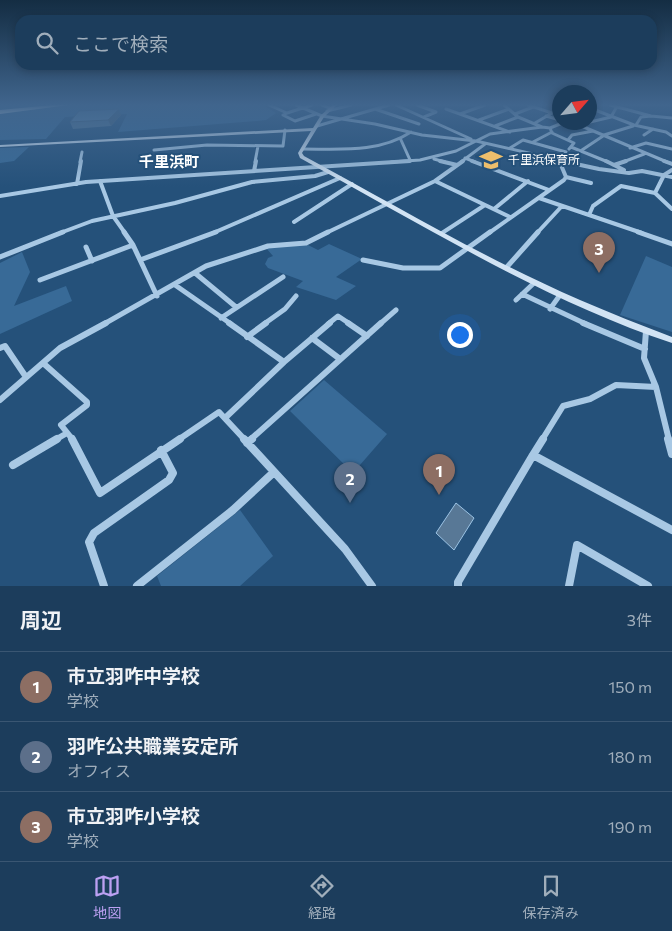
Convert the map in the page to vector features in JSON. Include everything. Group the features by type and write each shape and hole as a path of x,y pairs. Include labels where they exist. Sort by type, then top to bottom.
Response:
{"street":[{"path":"0,146 244,132"},
{"path":"154,150 207,145 283,146 286,132"},
{"path":"313,132 300,156 560,296 672,340"},
{"path":"303,149 348,149 401,140 411,132"},
{"path":"414,132 476,141"},
{"path":"457,132 485,144 566,160 599,169 629,173 642,171 672,177"},
{"path":"0,196 100,181 431,159 456,152 490,134 508,132"},
{"path":"533,142 546,132"},
{"path":"555,132 574,143 560,159"},
{"path":"568,140 572,135 586,132"},
{"path":"597,132 630,148 672,164"},
{"path":"582,150 604,135 612,132"},
{"path":"644,135 648,132"},
{"path":"401,140 410,160"},
{"path":"510,148 518,142 533,142 566,152"},
{"path":"630,148 637,143 649,142 672,148"},
{"path":"0,400 60,348 157,296 206,266 268,246 306,243 435,181 485,144"},
{"path":"254,171 258,146"},
{"path":"571,147 582,150 629,173"},
{"path":"77,184 82,152"},
{"path":"614,166 645,154"},
{"path":"465,158 550,190"},
{"path":"431,159 457,166"},
{"path":"566,160 560,166 566,177 591,183"},
{"path":"655,193 664,175 672,170"},
{"path":"0,257 92,221 175,203 252,182 315,176 328,172"},
{"path":"363,260 403,268 440,268 566,177"},
{"path":"140,260 222,230 340,178"},
{"path":"100,181 113,216 134,245 157,296"},
{"path":"435,181 510,217"},
{"path":"494,209 528,181"},
{"path":"294,222 352,184"},
{"path":"589,215 593,206 621,186 655,193 672,209"},
{"path":"539,198 672,244"},
{"path":"442,233 486,204"},
{"path":"506,268 562,206"},
{"path":"40,280 134,245"},
{"path":"86,247 92,260"},
{"path":"195,273 236,308"},
{"path":"221,318 283,277"},
{"path":"516,300 534,282"},
{"path":"175,285 284,362"},
{"path":"522,294 550,309 644,349"},
{"path":"248,337 285,309 296,296"},
{"path":"550,309 560,296"},
{"path":"247,442 396,310"},
{"path":"225,418 284,362 338,316 367,336"},
{"path":"646,331 644,358 656,387 672,454"},
{"path":"312,338 340,359"},
{"path":"0,348 5,346 26,377"},
{"path":"43,363 45,368 67,383 87,402 87,405 61,425 74,441 100,493 219,412 344,549 372,586"},
{"path":"458,586 458,582 563,406 590,399 616,385 656,387"},
{"path":"13,465 67,434"},
{"path":"104,586 89,542 94,533 169,480 173,473 161,450"},
{"path":"533,455 672,530"},
{"path":"137,586 233,510 274,472"},
{"path":"569,586 577,545 648,586"}],"shaded area":[{"path":"0,132 52,132 46,139 0,140"},
{"path":"29,147 14,161 0,163 0,148"},
{"path":"287,244 308,245 318,250 329,244 362,259 336,277 356,286 336,300 296,287 303,281 268,268 265,264 268,258 273,256 266,248"},
{"path":"22,252 30,272 14,306 66,286 72,301 0,334 0,263"},
{"path":"646,256 672,267 672,332 620,315"},
{"path":"324,380 387,434 353,473 290,411"},
{"path":"456,503 474,518 454,550 436,533"},
{"path":"240,510 273,556 240,586 161,586 157,576"}],"place":[{"name":"千里浜保育所","path":"491,160"},
{"name":"市立羽咋小学校","path":"599,273"},
{"name":"市立羽咋中学校","path":"439,495"},
{"name":"羽咋公共職業安定所","path":"350,503"}],"district":[{"name":"千里浜町","path":"169,162"}]}
